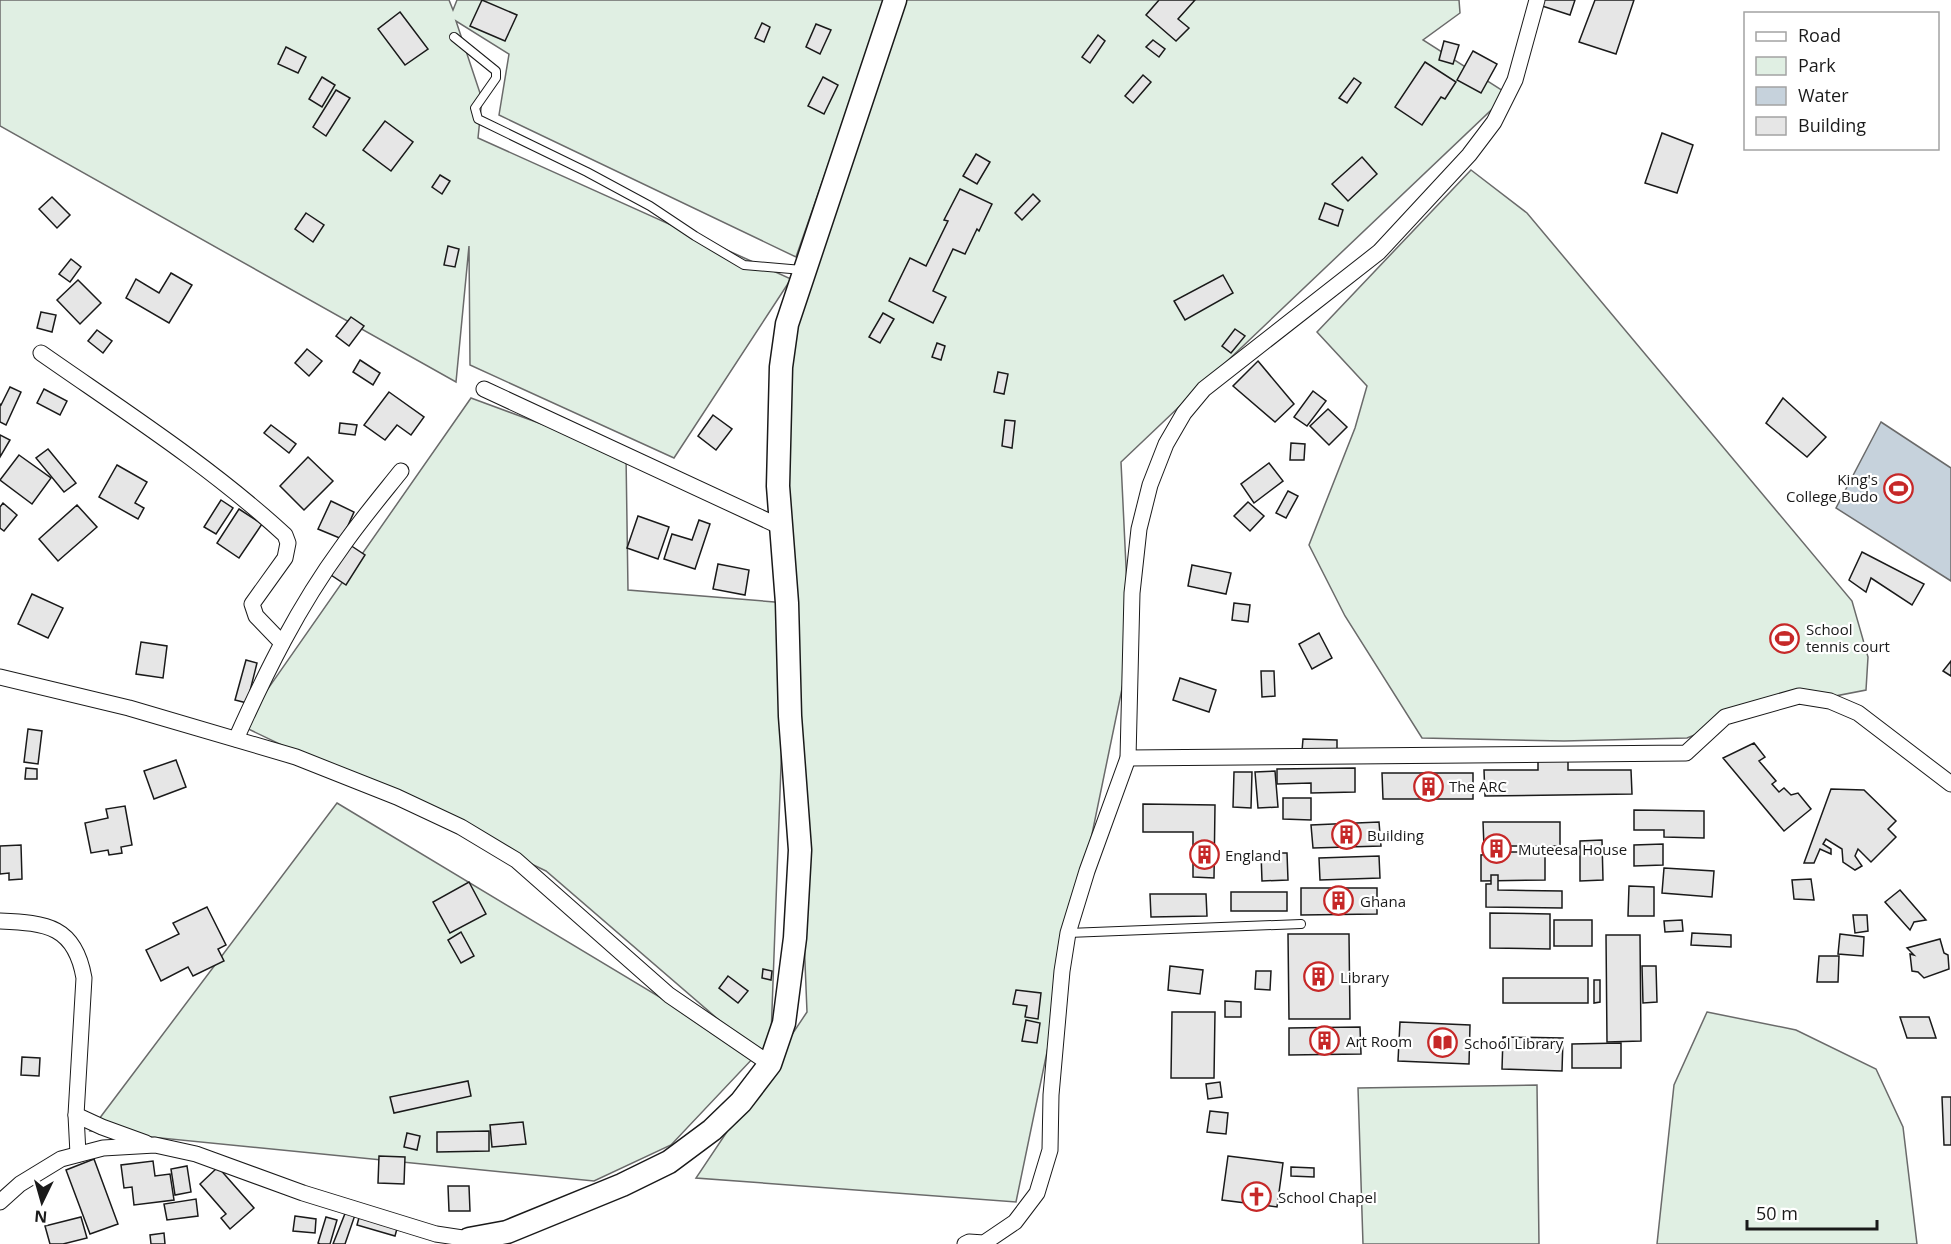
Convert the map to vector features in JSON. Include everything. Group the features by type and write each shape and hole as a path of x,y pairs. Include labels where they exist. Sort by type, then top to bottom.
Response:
{"street":[{"path":"76,1115 102,1127 155,1145 196,1154 303,1193 436,1234 467,1241 507,1232 622,1185 669,1162 712,1130 741,1102 770,1064 784,1023 795,938 800,850 790,716 788,603 778,475 782,367 787,324 895,0"},
{"path":"968,1243 984,1243 1015,1222 1037,1193 1050,1149 1052,1083 1062,971 1068,933 1087,871 1128,758 1132,593 1139,529 1150,485 1166,444 1184,413 1204,389 1379,252 1469,155 1494,122 1515,80 1537,0"},
{"path":"41,353 204,468 246,500 285,535 288,550 285,558 252,604 256,616 282,643"},
{"path":"484,389 781,527"},
{"path":"236,739 282,643 341,547 401,471"},
{"path":"0,677 129,708 296,756 397,797 461,827 516,860 669,995 770,1064"},
{"path":"1128,758 1686,753 1725,717 1798,696 1830,701 1858,713 1951,784"},
{"path":"0,921 30,922 54,929 72,943 80,957 84,978 76,1115 78,1154"},
{"path":"0,1202 20,1184 61,1159 103,1148 155,1145"}],"lane":[{"path":"454,37 496,71 496,78 476,108 478,119 639,200 744,265 804,270"},
{"path":"1068,933 1301,924"}],"green space":[{"path":"0,0 449,0 453,10 457,0 886,0 796,257 499,115 509,54 456,21 482,99 478,138 791,279 674,458 470,365 469,246 456,382 0,126"},
{"path":"900,0 1459,0 1460,13 1423,40 1508,94 1121,462 1130,650 1016,1202 696,1178 807,1012 781,367"},
{"path":"1471,170 1527,213 1852,601 1868,657 1866,690 1753,712 1687,738 1564,741 1422,738 1345,616 1309,545 1355,428 1367,386 1317,332"},
{"path":"471,398 626,455 628,590 787,603 770,1064 546,871 242,726"},
{"path":"337,803 756,1055 671,1145 594,1181 90,1131"},
{"path":"1707,1012 1796,1030 1876,1069 1903,1127 1917,1244 1657,1244 1674,1085"},
{"path":"1537,1085 1539,1244 1363,1244 1358,1088"}],"water":[{"name":"King's College Budo","path":"1881,422 1951,468 1951,581 1836,508"}],"building":[{"path":"482,0 517,15 505,41 470,26"},
{"path":"1159,0 1195,0 1178,19 1189,28 1176,41 1146,15"},
{"path":"1537,0 1575,0 1570,15 1536,4"},
{"path":"1595,0 1634,0 1616,54 1579,42"},
{"path":"400,12 428,49 405,65 378,29"},
{"path":"762,23 770,27 764,42 755,38"},
{"path":"816,24 831,30 820,54 806,47"},
{"path":"1098,35 1105,41 1090,63 1082,57"},
{"path":"1153,40 1165,49 1159,57 1146,47"},
{"path":"1444,41 1459,45 1453,64 1439,60"},
{"path":"286,47 306,57 298,73 278,64"},
{"path":"1473,51 1497,64 1481,93 1457,80"},
{"path":"1425,62 1456,82 1445,99 1441,97 1422,125 1395,107"},
{"path":"1143,75 1151,82 1133,103 1125,96"},
{"path":"322,77 335,85 322,107 309,99"},
{"path":"823,77 838,85 824,114 808,106"},
{"path":"1354,78 1361,83 1347,103 1339,98"},
{"path":"336,90 350,98 326,136 313,127"},
{"path":"385,121 413,142 391,171 363,150"},
{"path":"1662,133 1693,145 1677,193 1645,183"},
{"path":"976,154 990,162 977,184 963,176"},
{"path":"1362,157 1377,174 1348,201 1332,184"},
{"path":"440,175 450,181 442,194 432,187"},
{"path":"960,189 992,204 965,254 953,249 933,291 946,297 933,323 889,301 910,258 926,266 948,221 944,220"},
{"path":"1033,194 1040,201 1022,220 1015,213"},
{"path":"52,197 70,215 57,228 39,209"},
{"path":"1325,203 1343,210 1338,226 1319,219"},
{"path":"306,213 324,225 313,242 295,229"},
{"path":"448,246 459,249 455,267 444,265"},
{"path":"71,259 81,267 70,282 59,274"},
{"path":"171,273 192,285 169,323 126,298 136,279 159,293"},
{"path":"1223,275 1233,293 1185,320 1174,301"},
{"path":"78,280 101,303 80,324 57,300"},
{"path":"41,312 56,315 52,332 37,328"},
{"path":"883,313 894,319 880,343 869,337"},
{"path":"351,317 364,326 349,346 336,336"},
{"path":"1235,329 1245,336 1231,353 1222,346"},
{"path":"97,330 112,341 103,353 88,341"},
{"path":"937,343 945,346 941,360 932,357"},
{"path":"307,349 322,361 309,376 295,363"},
{"path":"360,360 380,373 373,385 353,372"},
{"path":"1258,361 1294,404 1275,422 1233,386"},
{"path":"998,372 1008,374 1004,394 994,392"},
{"path":"10,387 21,392 6,425 0,422 0,404"},
{"path":"44,389 67,401 60,415 37,403"},
{"path":"1313,391 1326,401 1307,426 1294,417"},
{"path":"389,392 424,417 411,435 397,425 385,440 364,425"},
{"path":"1783,398 1826,437 1807,457 1766,423"},
{"path":"1328,409 1347,427 1329,445 1310,426"},
{"path":"713,415 732,429 716,450 698,436"},
{"path":"1005,420 1015,421 1012,448 1002,446"},
{"path":"340,423 357,425 355,435 339,433"},
{"path":"271,425 296,444 289,453 264,433"},
{"path":"0,435 10,440 0,457"},
{"path":"1291,443 1305,444 1304,460 1290,460"},
{"path":"48,449 76,483 64,492 36,458"},
{"path":"19,455 51,478 32,504 0,480"},
{"path":"308,457 333,481 304,510 280,486"},
{"path":"1269,463 1283,481 1254,503 1241,484"},
{"path":"117,465 147,482 135,503 144,508 138,519 99,497"},
{"path":"1288,491 1298,496 1286,518 1276,513"},
{"path":"221,500 233,508 216,534 204,527"},
{"path":"331,501 354,512 342,539 318,529"},
{"path":"1248,502 1264,516 1250,531 1234,516"},
{"path":"3,503 17,515 4,531 0,528 0,507"},
{"path":"77,505 97,527 58,561 39,539"},
{"path":"239,509 262,524 239,558 217,543"},
{"path":"638,516 669,527 658,559 627,548"},
{"path":"699,520 710,524 695,569 664,559 672,534 692,540"},
{"path":"350,545 365,555 346,585 331,575"},
{"path":"1862,552 1924,584 1912,605 1871,578 1866,592 1849,580"},
{"path":"718,564 749,570 745,595 713,589"},
{"path":"1192,565 1231,573 1226,594 1188,586"},
{"path":"32,594 63,608 48,638 18,624"},
{"path":"1234,603 1250,605 1248,622 1232,620"},
{"path":"1319,633 1332,658 1312,669 1299,644"},
{"path":"141,642 167,646 163,678 136,674"},
{"path":"246,660 257,663 247,703 235,700"},
{"path":"1951,661 1951,676 1943,671"},
{"path":"1261,671 1274,671 1275,696 1262,697"},
{"path":"1180,678 1216,690 1209,712 1173,700"},
{"path":"28,729 42,731 38,764 24,762"},
{"path":"1303,739 1337,740 1337,752 1302,751"},
{"path":"1754,743 1765,757 1759,761 1776,781 1772,784 1779,792 1784,788 1791,795 1798,793 1811,809 1784,831 1723,758"},
{"path":"1538,755 1568,755 1568,770 1631,770 1632,794 1485,796 1484,770 1538,770"},
{"path":"176,760 186,787 154,799 144,771"},
{"path":"26,768 37,769 37,779 25,779"},
{"path":"1355,768 1355,792 1311,793 1311,783 1277,784 1277,769"},
{"path":"1275,771 1278,807 1258,808 1255,772"},
{"path":"1234,772 1252,772 1251,808 1233,807"},
{"name":"The ARC","path":"1382,773 1473,773 1473,799 1383,799"},
{"path":"1831,789 1864,790 1896,821 1888,829 1896,837 1871,862 1858,849 1855,856 1862,866 1855,870 1843,862 1842,849 1826,839 1823,844 1831,849 1831,854 1820,849 1814,863 1804,863"},
{"path":"1283,798 1311,798 1311,820 1283,819"},
{"name":"England","path":"1143,804 1215,805 1214,878 1193,877 1193,832 1143,832"},
{"path":"125,806 132,845 121,847 122,853 109,855 108,850 91,853 85,823 108,818 106,809"},
{"path":"1634,810 1704,811 1704,838 1664,837 1664,830 1634,830"},
{"name":"Building","path":"1379,822 1381,846 1313,848 1311,825"},
{"name":"Muteesa House","path":"1483,822 1560,822 1560,846 1502,846 1502,852 1545,852 1545,880 1481,881 1481,855 1492,854 1492,847 1484,847"},
{"path":"1602,840 1603,880 1580,881 1580,841"},
{"path":"1663,844 1663,865 1634,866 1634,845"},
{"path":"21,845 22,879 9,880 9,873 0,874 0,846"},
{"path":"1261,853 1287,853 1288,880 1262,881"},
{"name":"Ghana","path":"1379,856 1380,878 1320,880 1319,858"},
{"path":"1664,868 1714,871 1712,897 1662,893"},
{"path":"1491,875 1498,875 1498,890 1562,891 1562,908 1486,907 1486,884 1491,884"},
{"path":"1811,879 1814,900 1794,899 1792,880"},
{"path":"469,882 486,914 450,933 433,902"},
{"path":"1629,886 1654,887 1654,916 1628,916"},
{"name":"Ghana","path":"1301,888 1377,888 1377,914 1301,915"},
{"path":"1900,890 1926,920 1914,922 1910,930 1885,902"},
{"path":"1231,892 1287,892 1287,911 1231,911"},
{"name":"England","path":"1150,894 1206,894 1207,916 1151,917"},
{"path":"207,907 226,945 218,949 224,961 193,976 188,967 161,981 146,950 179,934 173,923"},
{"path":"1490,913 1550,914 1550,949 1490,948"},
{"path":"1853,915 1867,915 1868,931 1855,933"},
{"path":"1554,920 1592,920 1592,946 1554,946"},
{"path":"1682,920 1683,931 1665,932 1664,921"},
{"path":"461,932 474,956 461,963 448,940"},
{"path":"1692,933 1731,935 1731,947 1691,945"},
{"name":"Library","path":"1288,934 1349,934 1350,1019 1289,1019"},
{"path":"1840,934 1864,937 1863,956 1838,954"},
{"path":"1606,935 1640,935 1641,1041 1607,1042"},
{"path":"1940,939 1944,953 1948,955 1949,969 1924,978 1918,972 1912,971 1910,954 1914,955 1907,948"},
{"path":"1819,956 1839,956 1838,982 1817,982"},
{"path":"1170,966 1203,970 1200,994 1168,990"},
{"path":"1642,966 1656,966 1657,1002 1643,1003"},
{"path":"763,969 772,971 771,980 762,978"},
{"path":"1256,971 1271,971 1270,990 1255,989"},
{"path":"728,976 748,991 738,1003 719,988"},
{"path":"1503,978 1588,978 1588,1003 1503,1003"},
{"path":"1594,980 1600,980 1600,1002 1594,1003"},
{"path":"1016,990 1041,993 1038,1019 1025,1017 1027,1006 1013,1004"},
{"path":"1225,1001 1241,1002 1241,1017 1225,1017"},
{"path":"1172,1012 1215,1012 1214,1078 1171,1078"},
{"path":"1900,1017 1929,1017 1936,1038 1907,1038"},
{"path":"1026,1020 1040,1023 1037,1043 1022,1041"},
{"path":"1400,1022 1470,1025 1469,1064 1398,1061"},
{"name":"Art Room","path":"1360,1027 1361,1054 1289,1055 1289,1028"},
{"path":"1503,1037 1563,1038 1562,1071 1502,1069"},
{"path":"1621,1043 1621,1068 1572,1068 1572,1044"},
{"path":"22,1057 40,1058 39,1076 21,1075"},
{"path":"468,1081 471,1096 394,1113 390,1097"},
{"path":"1220,1082 1222,1097 1208,1099 1206,1084"},
{"path":"1942,1097 1951,1097 1951,1145 1944,1145"},
{"path":"1210,1111 1228,1113 1226,1134 1207,1132"},
{"path":"523,1122 526,1144 492,1147 490,1125"},
{"path":"489,1131 489,1151 437,1152 437,1132"},
{"path":"407,1133 420,1136 417,1150 404,1147"},
{"path":"379,1156 405,1157 404,1184 378,1183"},
{"path":"1228,1156 1283,1163 1277,1207 1222,1200"},
{"path":"94,1159 118,1224 90,1234 66,1170"},
{"path":"153,1161 155,1176 170,1174 174,1200 134,1205 132,1187 124,1188 121,1165"},
{"path":"187,1166 191,1192 175,1195 171,1169"},
{"path":"218,1167 254,1208 230,1229 221,1218 226,1214 200,1184"},
{"path":"1291,1167 1314,1168 1314,1177 1291,1176"},
{"path":"448,1186 469,1186 470,1211 449,1211"},
{"path":"196,1199 198,1216 167,1220 164,1204"},
{"path":"346,1211 355,1215 345,1244 333,1244"},
{"path":"360,1214 398,1225 395,1236 357,1225"},
{"path":"295,1216 316,1219 315,1233 293,1231"},
{"path":"81,1217 87,1238 63,1244 50,1244 45,1226"},
{"path":"326,1217 337,1220 330,1244 320,1244 318,1243"},
{"path":"164,1233 165,1244 151,1244 150,1235"}],"place":[{"name":"King's College Budo","path":"1899,488"},
{"name":"School tennis court","path":"1785,638"},
{"name":"The ARC","path":"1428,786"},
{"name":"Building","path":"1346,835"},
{"name":"Muteesa House","path":"1497,849"},
{"name":"England","path":"1204,855"},
{"name":"Ghana","path":"1339,901"},
{"name":"Library","path":"1319,977"},
{"name":"Art Room","path":"1325,1041"},
{"name":"School Library","path":"1443,1043"},
{"name":"School Chapel","path":"1257,1197"}]}
